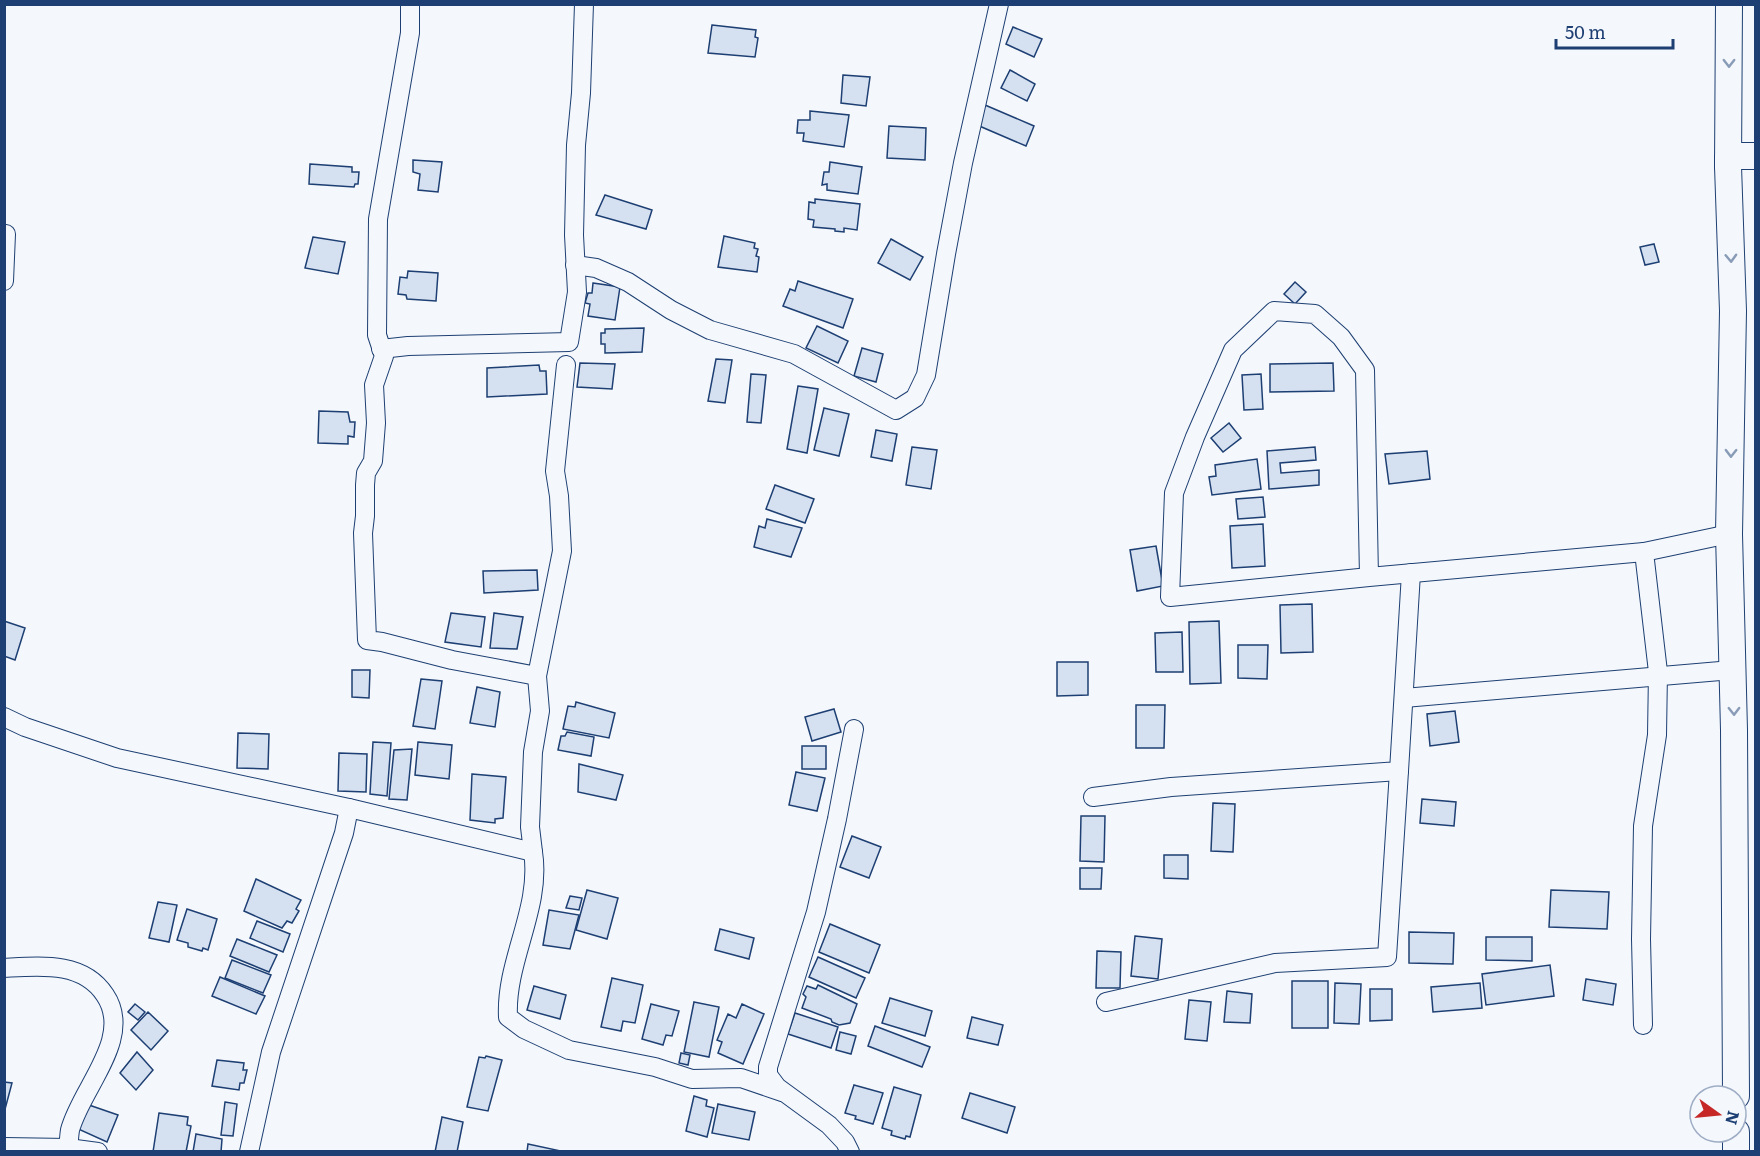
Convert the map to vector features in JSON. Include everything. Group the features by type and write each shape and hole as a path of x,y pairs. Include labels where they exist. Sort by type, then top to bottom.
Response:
{"highway":[{"path":"1728,166 1729,4"},
{"path":"1736,1084 1729,534 1734,310 1728,158 1755,156"}],"street":[{"path":"410,4 410,33 378,219 377,335 384,356 374,385 376,423 373,461 366,473 364,485 363,532 367,640 452,660 537,676"},
{"path":"381,349 408,346 569,342 577,292 574,235 576,145 584,4"},
{"path":"575,266 596,268 628,282 671,310 710,330 794,354 896,410 915,398 926,375 961,175 999,4"},
{"path":"4,281 6,234"},
{"path":"1369,577 1365,370 1341,337 1314,314 1274,311 1233,350 1174,493 1170,597 1644,552 1729,534"},
{"path":"567,365 555,471 559,496 562,551 537,676 540,711 533,752 530,827 535,867 532,895 507,996 508,1017 524,1029 569,1050 655,1067 692,1079 741,1078 787,1094"},
{"path":"1643,1025 1641,939 1643,826 1657,735 1658,675 1644,552"},
{"path":"1106,1002 1275,963 1387,957 1411,573"},
{"path":"1404,698 1732,670"},
{"path":"4,717 25,727 117,758 410,821 532,852"},
{"path":"850,1152 845,1142 829,1125 771,1080 768,1067 816,912 854,729"},
{"path":"1093,797 1171,787 1399,771"},
{"path":"249,1152 271,1052 344,833 349,808"},
{"path":"4,968 42,966 75,971 90,978 111,1004 115,1017 113,1034 104,1059 70,1131 68,1148"},
{"path":"4,1147 68,1148 98,1152"}],"building":[{"path":"712,25 756,30 755,37 758,38 755,57 708,53"},
{"path":"1013,27 1042,39 1034,57 1006,44"},
{"path":"1010,70 1035,84 1027,101 1001,88"},
{"path":"843,75 870,77 866,106 841,103"},
{"path":"985,105 1034,126 1026,146 977,125"},
{"path":"810,111 849,115 844,147 803,141 804,133 797,133 798,120 810,120"},
{"path":"889,126 926,128 925,160 887,158"},
{"path":"413,160 442,162 438,192 418,190 420,174 413,172"},
{"path":"830,162 862,167 858,194 827,190 827,184 822,185 824,172 829,172"},
{"path":"310,164 352,167 352,172 359,172 358,184 354,187 309,184"},
{"path":"605,195 652,210 646,229 596,215"},
{"path":"815,199 860,204 857,230 844,228 844,232 813,227 814,220 808,219 809,202 815,203"},
{"path":"724,236 755,243 754,248 758,249 756,256 759,257 757,272 718,267"},
{"path":"313,237 345,242 338,274 305,268"},
{"path":"891,239 923,257 910,280 878,263"},
{"path":"1654,244 1659,262 1645,265 1640,247"},
{"path":"408,271 438,273 436,301 407,299 406,295 398,294 400,277 407,278"},
{"path":"798,281 853,299 843,328 783,306 790,289 795,291"},
{"path":"1295,282 1306,292 1295,304 1284,294"},
{"path":"593,283 620,287 615,320 588,316 590,304 585,303 588,293 592,293"},
{"path":"817,326 848,341 838,363 806,348"},
{"path":"644,328 642,352 605,353 605,344 601,344 601,333 605,333 605,329"},
{"path":"862,348 883,354 876,382 854,376"},
{"path":"716,359 732,360 725,403 708,401"},
{"path":"580,363 615,364 612,389 577,387"},
{"path":"1333,363 1334,391 1270,392 1270,364"},
{"path":"539,365 540,371 546,371 547,394 487,397 487,368"},
{"path":"751,374 766,375 761,423 747,422"},
{"path":"1261,374 1263,409 1244,410 1242,375"},
{"path":"798,386 818,389 807,453 787,449"},
{"path":"824,408 849,414 839,456 814,450"},
{"path":"319,411 348,412 350,422 355,422 354,437 348,436 348,444 318,443"},
{"path":"1229,423 1241,438 1223,452 1211,438"},
{"path":"876,430 897,434 892,461 871,457"},
{"path":"912,447 937,450 931,489 906,485"},
{"path":"1315,447 1316,460 1280,463 1281,473 1319,470 1319,485 1269,489 1267,451"},
{"path":"1427,451 1430,479 1389,484 1385,454"},
{"path":"1257,459 1261,489 1212,495 1209,477 1216,476 1215,465"},
{"path":"775,485 814,499 805,523 766,509"},
{"path":"1263,497 1265,517 1238,519 1236,499"},
{"path":"767,519 802,528 791,557 754,547 759,526 765,528"},
{"path":"1263,524 1265,566 1232,568 1230,526"},
{"path":"1156,546 1163,586 1137,591 1130,550"},
{"path":"537,570 538,590 484,593 483,571"},
{"path":"1312,604 1313,652 1281,653 1280,605"},
{"path":"451,613 485,617 481,647 445,642"},
{"path":"494,613 523,617 517,649 490,648"},
{"path":"4,621 25,628 15,660 4,656"},
{"path":"1219,621 1221,683 1190,684 1189,622"},
{"path":"1182,632 1183,672 1156,672 1155,633"},
{"path":"1238,645 1268,645 1267,679 1238,678"},
{"path":"1057,662 1088,662 1088,695 1057,696"},
{"path":"352,670 370,670 369,698 352,697"},
{"path":"421,679 442,681 435,729 413,726"},
{"path":"477,687 500,692 495,727 470,723"},
{"path":"576,702 615,713 609,738 563,729 568,706 575,707"},
{"path":"1136,705 1165,705 1164,748 1136,748"},
{"path":"834,709 841,732 812,741 805,717"},
{"path":"1455,711 1459,742 1430,746 1427,714"},
{"path":"567,732 594,737 591,756 558,750 561,736 565,736"},
{"path":"238,733 269,734 268,769 237,768"},
{"path":"373,742 391,743 387,796 370,794"},
{"path":"418,742 452,745 449,779 415,775"},
{"path":"802,746 826,746 826,769 802,769"},
{"path":"412,749 407,800 389,799 394,750"},
{"path":"339,753 367,754 366,792 338,791"},
{"path":"579,764 623,775 616,800 578,792"},
{"path":"796,772 825,778 817,811 789,805"},
{"path":"472,774 506,777 503,818 495,819 495,823 470,820"},
{"path":"1422,799 1456,802 1454,826 1420,823"},
{"path":"1213,803 1235,804 1233,852 1211,851"},
{"path":"1081,816 1105,816 1104,862 1080,861"},
{"path":"852,836 881,847 869,878 840,867"},
{"path":"1164,855 1188,855 1188,879 1164,878"},
{"path":"1080,868 1102,868 1101,889 1080,889"},
{"path":"256,879 301,900 296,909 299,911 292,923 287,921 282,928 244,911"},
{"path":"587,890 618,898 607,939 576,930"},
{"path":"1551,890 1609,892 1607,929 1549,927"},
{"path":"570,896 582,898 579,910 566,908"},
{"path":"158,902 177,905 169,942 149,938"},
{"path":"187,909 217,919 208,950 203,948 202,951 188,947 188,943 177,940"},
{"path":"549,910 579,915 570,949 543,945"},
{"path":"257,921 290,934 283,952 250,938"},
{"path":"830,924 880,945 869,973 819,952"},
{"path":"720,929 754,938 749,959 715,950"},
{"path":"1409,932 1454,933 1453,964 1409,963"},
{"path":"1135,936 1162,939 1158,979 1131,976"},
{"path":"1486,937 1532,937 1532,961 1486,960"},
{"path":"237,939 277,955 269,972 230,956"},
{"path":"1097,951 1121,952 1120,988 1096,988"},
{"path":"818,957 865,978 856,998 809,977"},
{"path":"232,960 271,975 263,993 225,978"},
{"path":"1550,965 1554,996 1486,1005 1482,974"},
{"path":"220,977 265,996 256,1014 212,996"},
{"path":"612,978 643,985 635,1023 623,1021 621,1031 601,1027"},
{"path":"1586,979 1616,984 1613,1005 1583,1000"},
{"path":"1292,981 1328,981 1328,1028 1292,1028"},
{"path":"1335,983 1361,984 1359,1024 1334,1023"},
{"path":"1480,983 1482,1008 1433,1012 1431,987"},
{"path":"818,985 857,1004 850,1023 839,1025 831,1019 802,1008 806,997 803,994 807,986 816,989"},
{"path":"534,986 566,995 560,1019 527,1010"},
{"path":"1370,989 1392,989 1392,1020 1370,1021"},
{"path":"1227,991 1252,994 1250,1023 1224,1022"},
{"path":"890,998 932,1011 925,1036 882,1023"},
{"path":"1189,1000 1211,1002 1207,1041 1185,1039"},
{"path":"694,1002 719,1007 709,1057 684,1052"},
{"path":"135,1004 145,1012 138,1020 128,1012"},
{"path":"651,1004 679,1011 672,1036 666,1035 663,1045 642,1039"},
{"path":"742,1004 764,1014 743,1064 718,1053 722,1042 717,1040 728,1014 736,1018"},
{"path":"148,1012 168,1031 151,1050 131,1030"},
{"path":"795,1013 838,1027 831,1048 788,1034"},
{"path":"972,1017 1003,1025 998,1045 967,1038"},
{"path":"875,1026 930,1047 922,1067 868,1046"},
{"path":"840,1032 856,1036 851,1054 836,1050"},
{"path":"137,1052 153,1070 136,1090 120,1073"},
{"path":"681,1053 690,1055 688,1065 679,1063"},
{"path":"486,1056 502,1060 488,1111 467,1107 479,1057 485,1058"},
{"path":"217,1060 244,1063 243,1070 247,1070 244,1083 240,1083 239,1090 212,1086"},
{"path":"4,1082 12,1083 4,1113"},
{"path":"854,1085 883,1093 873,1124 855,1119 856,1116 845,1113"},
{"path":"894,1087 921,1095 910,1137 906,1136 905,1139 891,1135 892,1131 882,1128"},
{"path":"970,1093 1015,1107 1007,1133 962,1118"},
{"path":"694,1096 707,1100 706,1106 714,1108 707,1137 686,1131"},
{"path":"225,1102 237,1104 233,1136 221,1135"},
{"path":"718,1104 755,1112 749,1140 712,1133"},
{"path":"89,1105 118,1115 107,1142 76,1128"},
{"path":"159,1113 188,1117 187,1125 191,1126 186,1152 153,1152"},
{"path":"442,1117 463,1122 457,1152 435,1152"},
{"path":"196,1134 222,1139 221,1152 193,1152"},
{"path":"528,1144 561,1151 561,1152 527,1152"}]}
